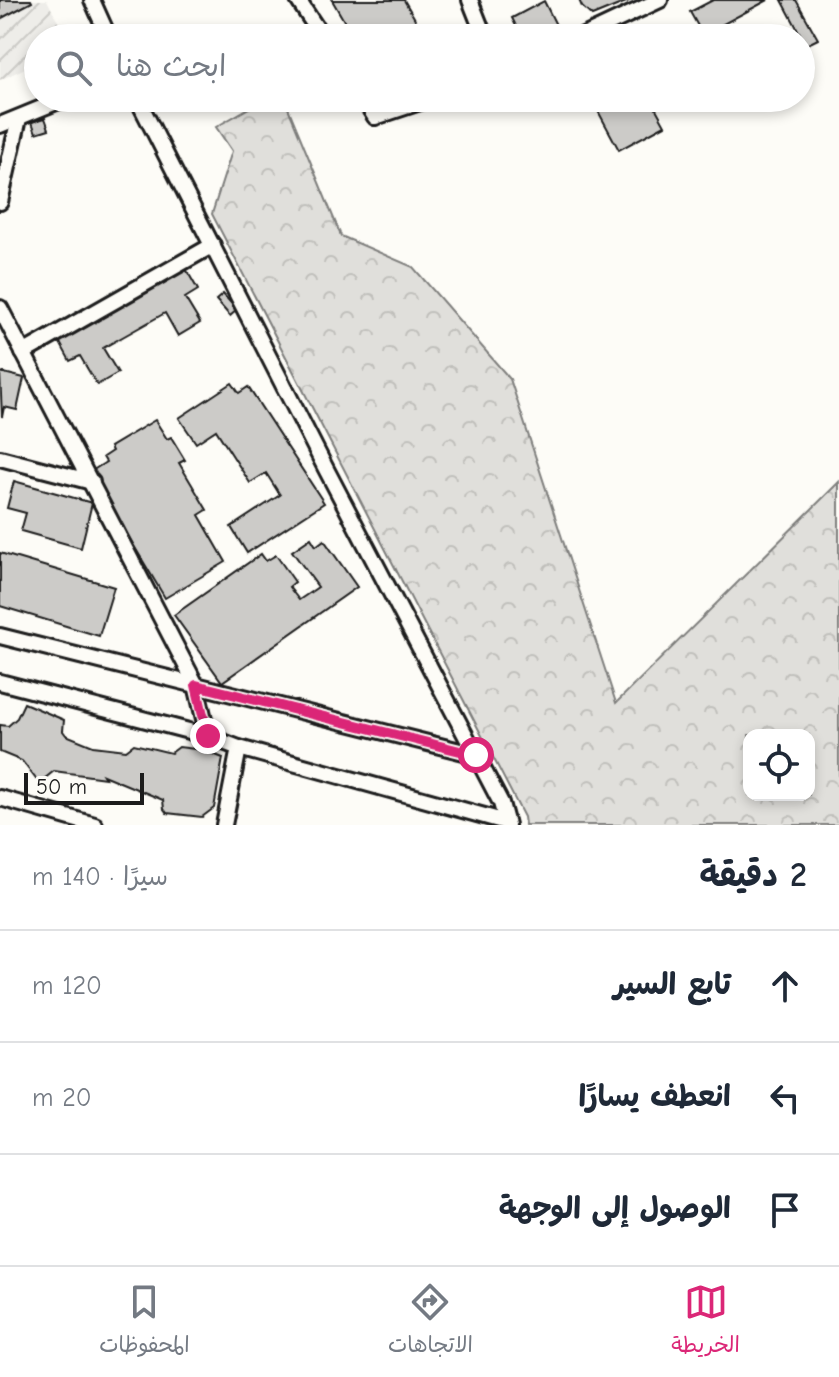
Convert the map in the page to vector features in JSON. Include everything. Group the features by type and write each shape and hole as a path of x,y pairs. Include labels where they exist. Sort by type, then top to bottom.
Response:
{"street":[{"path":"92,0 103,24"},
{"path":"298,0 314,24"},
{"path":"470,0 479,24"},
{"path":"609,24 660,0"},
{"path":"0,125 33,112"},
{"path":"0,682 208,736 239,748 506,823 501,803 144,112"},
{"path":"372,112 375,117 390,112"},
{"path":"0,202 19,118"},
{"path":"23,353 213,245"},
{"path":"0,308 196,685 208,736"},
{"path":"0,458 92,482"},
{"path":"0,636 476,755"},
{"path":"224,825 239,748"},
{"path":"0,798 95,825"}],"shaded area":[{"path":"0,0 47,0 59,24 24,24 24,69 0,80"}],"green space":[{"path":"242,112 290,112 341,236 413,267 510,379 616,703 839,482 839,825 525,825 524,817 212,214 232,151 216,127"}],"building":[{"path":"0,0 31,0 32,2 0,19"},
{"path":"332,0 404,0 418,24 346,24"},
{"path":"579,0 631,0 592,16"},
{"path":"713,0 768,0 723,24 697,24 690,12"},
{"path":"782,0 796,0 810,24 795,24"},
{"path":"544,1 556,24 515,24 512,18"},
{"path":"599,112 658,112 665,125 619,150"},
{"path":"45,118 49,129 36,133 32,122"},
{"path":"186,269 198,290 185,298 200,323 178,336 165,313 103,348 118,373 97,385 80,356 70,361 59,341"},
{"path":"223,294 237,310 230,316 216,300"},
{"path":"0,372 24,378 17,410 4,407 2,417"},
{"path":"232,383 239,393 248,387 324,503 247,553 231,527 280,495 266,473 250,483 216,430 196,443 179,418"},
{"path":"155,420 167,439 171,437 185,460 179,463 207,510 199,515 226,562 165,598 90,472 106,462 103,457 112,451 110,447"},
{"path":"14,481 92,503 81,548 21,531 26,513 7,508"},
{"path":"311,538 316,546 324,540 357,587 222,682 174,615 261,554 266,561 276,555 295,582 289,587 299,600 318,587 292,551"},
{"path":"0,553 114,587 99,636 0,606"},
{"path":"24,703 64,720 63,731 66,735 93,746 126,750 134,744 171,753 179,747 203,750 223,758 214,808 202,817 167,813 163,800 103,775 105,778 54,771 39,783 22,761 0,752 0,725 8,726 17,718"}],"route":[{"path":"208,736 196,685 476,755"}]}
